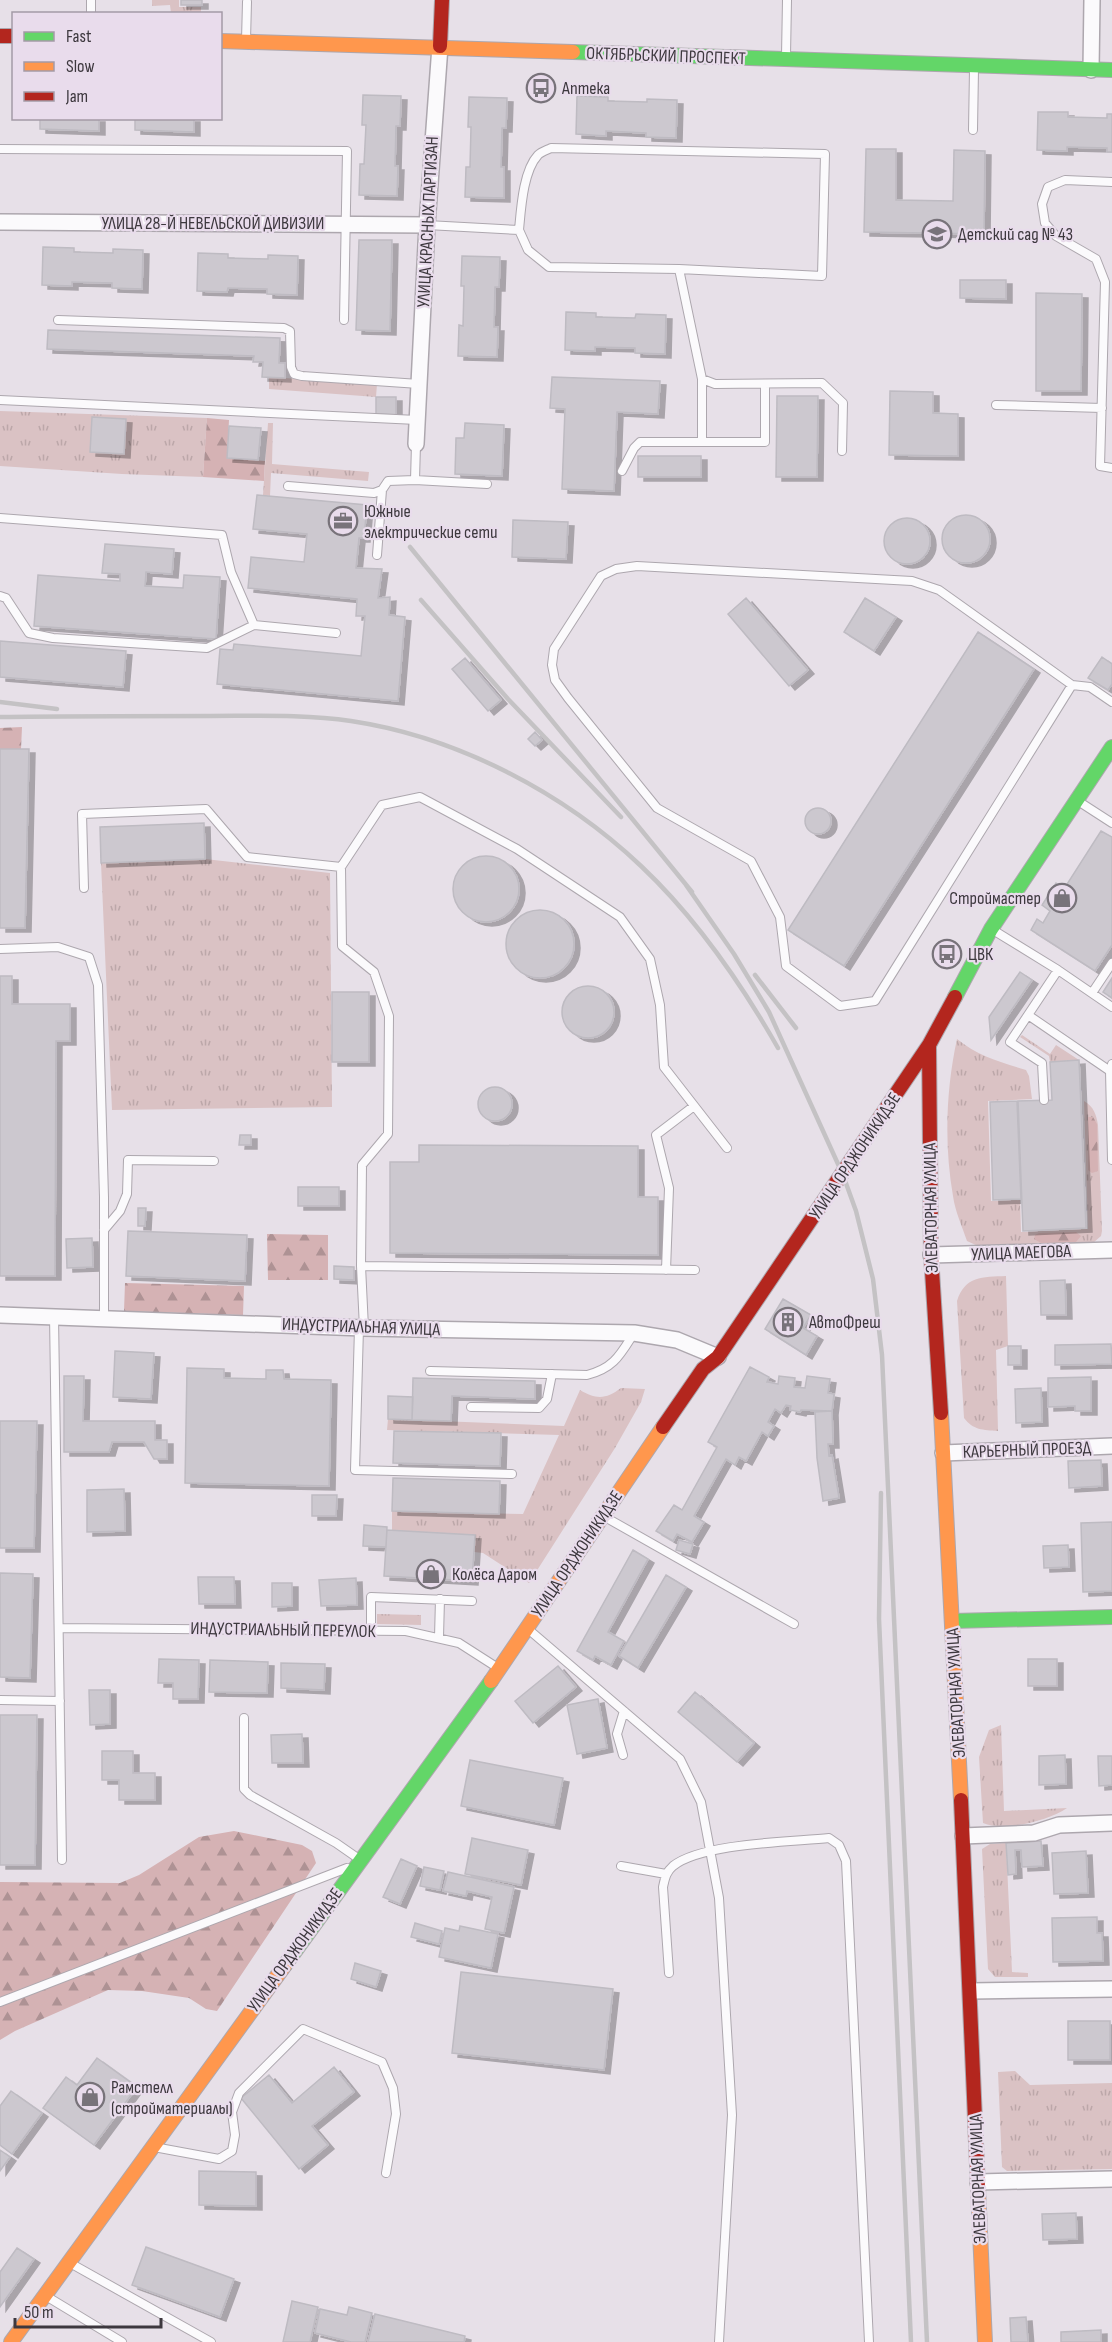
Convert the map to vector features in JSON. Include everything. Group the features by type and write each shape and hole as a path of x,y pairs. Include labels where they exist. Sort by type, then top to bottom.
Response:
{"main road":[{"name":"УЛИЦА КРАСНЫХ ПАРТИЗАН","path":"440,46 442,0"},
{"name":"ОКТЯБРЬСКИЙ ПРОСПЕКТ","path":"222,41 440,46 786,61 1112,70"},
{"name":"УЛИЦА ОРДЖОНИКИДЗЕ","path":"11,2342 499,1669 703,1369 718,1357 929,1045 991,929 1112,747"},
{"name":"ЭЛЕВАТОРНАЯ УЛИЦА","path":"929,1045 931,1255 953,1621 985,2342"},
{"path":"953,1621 1112,1617"}],"street":[{"path":"1091,70 1092,0"},
{"name":"УЛИЦА КРАСНЫХ ПАРТИЗАН","path":"416,444 427,225 440,46"},
{"name":"УЛИЦА 28-Й НЕВЕЛЬСКОЙ ДИВИЗИИ","path":"0,222 427,225"},
{"name":"УЛИЦА МАЕГОВА","path":"931,1255 1112,1250"},
{"name":"ИНДУСТРИАЛЬНАЯ УЛИЦА","path":"0,1315 362,1328 634,1333 677,1340 718,1357"},
{"name":"КАРЬЕРНЫЙ ПРОЕЗД","path":"943,1454 1112,1446"},
{"path":"963,1836 1034,1833 1059,1825 1112,1823"},
{"path":"970,1991 1112,1989"},
{"path":"978,2182 1112,2179"}],"lane":[{"path":"786,61 787,0"},
{"path":"246,41 247,2"},
{"path":"973,130 974,67"},
{"path":"551,148 825,154 822,276 679,269 549,267 528,250 519,230 521,201 532,164 539,154 551,148"},
{"path":"0,149 347,151 344,320"},
{"path":"1112,182 1065,180 1048,187 1042,204 1045,223 1056,236 1096,259 1105,282 1100,466 1112,468"},
{"path":"427,225 519,230"},
{"path":"679,269 702,379 702,442"},
{"path":"58,320 284,328 290,330 291,367 294,374 419,384"},
{"path":"702,379 715,384 822,383 843,403 842,451"},
{"path":"622,471 634,448 640,442 765,442 765,384"},
{"path":"0,400 417,420"},
{"path":"996,405 1102,408"},
{"path":"415,480 416,444"},
{"path":"377,555 382,490 388,481 415,480 487,484"},
{"path":"288,486 374,493 382,490"},
{"path":"0,518 222,535 231,572 254,625"},
{"path":"1072,685 875,1001 840,1006 786,966 780,917 751,861 657,808 568,698 555,680 552,665 554,649 601,576 616,568 637,566 912,581 939,590 1072,685 1090,687 1112,702"},
{"path":"0,596 6,598 29,633 54,638 207,648 254,625 336,633"},
{"path":"512,1474 356,1470 362,1328 362,1165 388,1134 389,1016 374,972 342,946 341,867 382,805 420,797 517,849 620,917 650,959 660,1005 664,1067 728,1148"},
{"path":"1076,800 1112,824"},
{"path":"84,888 82,814 206,809 247,857 341,867"},
{"path":"991,929 1058,970 1112,1007"},
{"path":"0,949 58,947 89,957 98,985 104,1318"},
{"path":"1092,993 1112,963"},
{"path":"1044,1100 1042,1063 1010,1042 1058,970"},
{"path":"1028,1016 1111,1069 1112,1160"},
{"path":"666,1270 669,1188 656,1135 694,1106"},
{"path":"104,1230 120,1211 127,1194 128,1160 214,1161"},
{"path":"361,1266 695,1270"},
{"path":"54,1316 62,1860"},
{"path":"430,1371 587,1375 603,1371 618,1358 634,1333"},
{"path":"471,1407 540,1408 547,1399 552,1374"},
{"path":"603,1516 794,1624"},
{"path":"370,1631 371,1597 472,1600"},
{"path":"439,1637 440,1599"},
{"name":"ИНДУСТРИАЛЬНЫЙ ПЕРЕУЛОК","path":"59,1628 406,1631 459,1643 499,1669"},
{"path":"527,1629 680,1759 701,1802 719,1898 732,2115 719,2342"},
{"path":"0,1700 60,1701"},
{"path":"623,1755 617,1734 624,1711"},
{"path":"0,2002 359,1862 336,1843 250,1795 244,1789 244,1718"},
{"path":"669,1973 663,1887 666,1874 673,1865 710,1850 828,1838 839,1845 846,1861 868,2342"},
{"path":"621,1866 666,1874"},
{"path":"153,2146 219,2159 232,2151 235,2135 232,2112 239,2093 303,2029 382,2062 393,2088 396,2114 386,2173"},
{"path":"69,2262 211,2342"},
{"path":"45,2295 122,2342"}],"green space":[{"path":"152,0 179,0 179,7 201,7 201,12 171,12 170,5 152,6"},
{"path":"269,377 377,384 376,397 269,389"},
{"path":"0,411 207,418 203,477 0,466","holes":["92,417 126,419 124,454 90,452"]},
{"path":"207,418 229,420 227,458 265,461 264,481 203,477"},
{"path":"268,423 273,423 272,464 369,472 368,481 271,473 270,496 263,495"},
{"path":"22,727 21,749 0,749 0,728"},
{"path":"205,859 330,873 332,1107 112,1110 101,863"},
{"path":"1022,1035 1050,1054 1056,1045 1079,1060 1050,1062 1049,1056 1020,1037"},
{"path":"957,1039 981,1054 1026,1070 1029,1076 1032,1099 988,1101 991,1201 1020,1200 1021,1232 1088,1229 1084,1101 1092,1108 1098,1125 1102,1231 1101,1236 1093,1243 980,1247 967,1241 954,1202 947,1137 950,1077"},
{"path":"1088,1117 1093,1117 1097,1124 1098,1171 1092,1173 1088,1170"},
{"path":"1076,1232 1081,1236 1076,1242 1041,1243 1034,1239 1039,1233"},
{"path":"267,1234 328,1235 328,1280 268,1280"},
{"path":"1006,1276 1008,1346 996,1350 998,1431 979,1429 964,1418 957,1301 960,1293 970,1282 982,1278"},
{"path":"125,1283 244,1286 243,1315 124,1311"},
{"path":"621,1388 645,1389 641,1402 615,1448 529,1583 483,1553 474,1552 475,1535 392,1531 392,1511 523,1514 559,1435 387,1430 388,1419 564,1426 580,1390 601,1397"},
{"path":"377,1614 421,1615 421,1625 377,1624"},
{"path":"1001,1725 1004,1811 1067,1808 1049,1817 1026,1824 1002,1826 983,1823 979,1757 989,1730"},
{"path":"234,1831 302,1845 312,1851 316,1863 217,2011 206,2009 189,1998 142,1991 108,1990 15,2031 0,2040 0,1882 120,1883 139,1875 199,1837"},
{"path":"1006,1843 1012,1972 1028,1973 1028,1977 995,1977 988,1969 982,1849 990,1844"},
{"path":"1015,2071 1030,2085 1112,2083 1112,2169 1007,2171 1002,2167 998,2072"}],"building":[{"path":"181,0 202,0 202,5 181,5"},
{"path":"363,95 401,96 400,126 396,126 397,196 359,195 360,164 364,164 366,125 362,125"},
{"path":"577,96 608,97 608,101 677,100 676,138 646,137 646,133 606,131 606,136 576,134"},
{"path":"469,97 507,98 506,128 502,128 501,167 504,167 504,198 465,197 466,167 470,167"},
{"path":"1038,112 1068,112 1068,117 1107,118 1107,114 1112,114 1112,152 1107,152 1107,148 1067,147 1067,151 1037,150"},
{"path":"40,120 99,120 99,131 40,129"},
{"path":"135,120 194,120 194,132 135,130"},
{"path":"866,149 896,149 896,200 953,201 954,150 985,151 984,234 864,232"},
{"path":"359,240 392,240 390,331 356,330"},
{"path":"43,247 74,248 74,252 113,253 113,249 143,250 142,289 112,288 112,283 72,282 72,286 42,285"},
{"path":"198,253 228,254 228,258 268,259 268,255 298,256 297,295 267,294 267,289 228,288 227,292 197,291"},
{"path":"462,256 500,257 499,287 495,287 494,327 498,327 497,357 458,356 459,325 463,326"},
{"path":"960,280 1006,280 1006,299 960,298"},
{"path":"1036,293 1082,294 1081,391 1036,391"},
{"path":"566,312 596,313 596,317 635,318 636,314 666,315 665,354 635,353 635,348 595,347 595,351 565,350"},
{"path":"48,330 280,338 279,363 285,363 285,378 262,377 263,362 253,362 254,356 47,349"},
{"path":"552,377 660,381 658,414 617,412 614,491 562,489 565,409 550,408"},
{"path":"890,391 933,392 933,413 958,414 958,456 889,455"},
{"path":"777,396 818,396 817,477 776,477"},
{"path":"376,397 396,397 396,415 376,414"},
{"path":"92,417 126,419 124,454 90,452"},
{"path":"465,423 504,425 502,476 455,474 456,438 464,438"},
{"path":"229,426 261,428 258,460 227,458"},
{"path":"638,456 701,456 701,477 638,477"},
{"path":"257,495 367,505 364,538 359,538 356,568 382,569 378,598 390,597 389,615 405,617 398,701 217,684 220,649 233,650 234,644 361,656 365,616 356,616 357,599 248,588 251,557 304,562 307,534 253,529"},
{"path":"966,515 983,522 990,539 983,556 966,563 949,556 942,539 949,522"},
{"path":"907,518 923,525 930,541 923,557 907,564 891,557 884,541 891,525"},
{"path":"513,520 568,522 566,559 512,557"},
{"path":"105,544 174,549 172,574 146,572 145,586 183,588 184,575 220,577 216,639 34,626 38,575 120,581 120,574 102,573"},
{"path":"746,598 808,670 789,686 728,614"},
{"path":"865,598 896,617 874,651 844,632"},
{"path":"978,632 1034,669 844,966 788,930"},
{"path":"0,641 126,651 123,687 0,677"},
{"path":"1102,657 1112,664 1112,684 1108,690 1088,678"},
{"path":"465,658 501,700 488,711 452,669"},
{"path":"535,732 542,740 535,746 528,739"},
{"path":"0,749 29,749 25,928 0,928"},
{"path":"818,808 827,812 831,821 827,830 818,834 809,830 805,821 809,812"},
{"path":"204,823 205,859 101,863 100,827"},
{"path":"1101,831 1112,837 1112,945 1095,971 1031,930 1037,919 1043,923 1050,911 1042,905 1056,883 1064,889"},
{"path":"486,856 499,858 514,871 519,889 517,902 504,917 486,922 473,920 458,907 453,889 455,876 468,861"},
{"path":"540,910 553,913 564,920 571,931 574,944 571,957 564,968 553,975 540,978 527,975 516,968 509,957 506,944 509,931 516,920 527,913"},
{"path":"1020,972 1032,980 991,1040 989,1017"},
{"path":"0,976 12,976 12,1004 70,1004 70,1041 56,1041 55,1276 0,1276"},
{"path":"1112,978 1112,998 1103,992"},
{"path":"583,986 593,986 607,993 614,1012 607,1031 593,1038 583,1038 573,1034 566,1027 562,1017 562,1007 566,997 573,990"},
{"path":"332,992 369,992 369,1062 332,1062"},
{"path":"1079,1060 1086,1228 1023,1231 1018,1101 1052,1100 1050,1062"},
{"path":"495,1087 507,1092 512,1104 507,1116 495,1121 483,1116 478,1104 483,1092"},
{"path":"1017,1101 1021,1199 993,1200 990,1102"},
{"path":"240,1135 251,1135 251,1145 239,1145"},
{"path":"419,1145 638,1146 638,1197 658,1197 658,1255 390,1253 390,1162 419,1162"},
{"path":"298,1187 339,1187 339,1206 298,1206"},
{"path":"138,1208 146,1208 145,1226 138,1226"},
{"path":"128,1231 247,1235 245,1281 126,1276"},
{"path":"92,1238 93,1267 67,1268 66,1239"},
{"path":"334,1266 354,1267 354,1280 334,1279"},
{"path":"1065,1280 1066,1315 1041,1315 1040,1281"},
{"name":"АвтоФреш","path":"783,1299 811,1315 803,1328 817,1336 806,1355 765,1329"},
{"path":"1111,1344 1112,1364 1055,1365 1055,1345"},
{"path":"1008,1346 1021,1346 1021,1365 1008,1365"},
{"path":"115,1351 154,1353 151,1399 113,1397"},
{"path":"750,1367 769,1377 767,1382 778,1384 779,1376 795,1378 794,1387 805,1388 807,1376 830,1379 828,1393 834,1394 832,1411 801,1410 800,1412 790,1410 791,1406 786,1405 781,1413 775,1409 768,1422 774,1426 768,1436 762,1432 746,1461 739,1457 735,1465 726,1459 694,1516 704,1522 692,1542 677,1534 673,1541 656,1531 674,1505 682,1510 717,1447 708,1442"},
{"path":"187,1368 224,1369 224,1378 266,1379 266,1370 283,1370 284,1379 331,1380 329,1486 185,1483"},
{"path":"64,1376 84,1376 83,1421 155,1421 155,1440 167,1440 167,1459 154,1459 144,1442 112,1442 109,1452 64,1452"},
{"path":"1091,1377 1091,1411 1075,1411 1075,1406 1048,1407 1048,1378"},
{"path":"413,1378 535,1381 535,1399 452,1396 451,1421 412,1420"},
{"path":"1041,1388 1042,1422 1016,1423 1015,1389"},
{"path":"388,1396 413,1397 412,1420 388,1419"},
{"path":"832,1411 833,1444 828,1444 839,1498 823,1501 817,1458 815,1412"},
{"path":"0,1421 37,1421 34,1548 0,1548"},
{"path":"394,1431 501,1433 500,1466 393,1463"},
{"path":"1101,1460 1102,1486 1069,1488 1068,1461"},
{"path":"393,1478 500,1481 499,1514 392,1511"},
{"path":"124,1489 125,1531 87,1532 87,1490"},
{"path":"312,1495 337,1495 336,1516 312,1516"},
{"path":"1112,1522 1112,1591 1083,1592 1081,1523"},
{"path":"364,1525 387,1527 386,1547 363,1546"},
{"path":"387,1530 475,1535 472,1581 384,1576"},
{"path":"679,1540 693,1544 690,1554 676,1550"},
{"path":"1068,1545 1069,1567 1044,1568 1043,1546"},
{"path":"633,1550 648,1559 608,1632 624,1641 611,1665 595,1656 593,1660 577,1651"},
{"path":"0,1573 33,1574 30,1678 0,1677"},
{"path":"666,1575 686,1587 638,1668 619,1656"},
{"path":"198,1577 234,1577 235,1604 199,1604"},
{"path":"356,1578 357,1605 321,1606 319,1580"},
{"path":"272,1583 292,1583 292,1606 272,1607"},
{"path":"159,1659 199,1660 198,1699 173,1699 173,1683 158,1683"},
{"path":"1028,1659 1057,1659 1057,1686 1028,1686"},
{"path":"210,1660 268,1662 267,1693 209,1692"},
{"path":"281,1663 325,1664 324,1690 281,1688"},
{"path":"558,1666 576,1687 533,1723 515,1701"},
{"path":"89,1690 110,1690 110,1724 90,1725"},
{"path":"695,1692 754,1743 737,1762 678,1712"},
{"path":"598,1699 607,1748 577,1754 567,1705"},
{"path":"0,1715 37,1715 35,1865 0,1865"},
{"path":"302,1734 303,1763 272,1763 271,1735"},
{"path":"102,1751 133,1751 133,1773 155,1773 155,1800 119,1800 119,1780 102,1780"},
{"path":"1065,1755 1066,1784 1039,1785 1039,1756"},
{"path":"1098,1756 1112,1756 1112,1785 1099,1786"},
{"path":"470,1760 563,1778 554,1825 461,1806"},
{"path":"472,1838 528,1850 521,1885 465,1874"},
{"path":"1041,1841 1043,1866 1022,1867 1021,1850 1015,1850 1016,1874 1008,1875 1006,1843"},
{"path":"1086,1851 1088,1893 1054,1894 1052,1853"},
{"path":"401,1859 417,1866 400,1904 383,1897"},
{"path":"424,1867 444,1871 440,1890 420,1886"},
{"path":"448,1872 514,1887 504,1933 485,1929 492,1897 467,1891 466,1896 443,1891"},
{"path":"1097,1917 1097,1933 1102,1933 1103,1961 1053,1962 1052,1918"},
{"path":"415,1923 442,1931 439,1944 411,1937"},
{"path":"460,1926 498,1934 491,1968 439,1957 445,1928 459,1931"},
{"path":"355,1963 381,1971 376,1987 351,1979"},
{"path":"461,1972 613,1989 604,2070 452,2053"},
{"path":"1068,2021 1110,2021 1110,2060 1068,2060"},
{"name":"Рамстелл (стройматериалы)","path":"97,2058 137,2087 94,2145 43,2108 66,2077 77,2085"},
{"path":"334,2067 354,2092 312,2126 328,2145 299,2169 241,2098 269,2075 292,2103"},
{"path":"11,2091 42,2113 12,2154 0,2145 0,2106"},
{"path":"0,2150 10,2157 0,2171"},
{"path":"199,2171 256,2172 256,2206 199,2205"},
{"path":"1076,2213 1077,2239 1043,2240 1042,2214"},
{"path":"146,2247 234,2279 220,2317 132,2285"},
{"path":"17,2248 34,2259 0,2307 0,2272"},
{"path":"292,2301 318,2307 310,2342 283,2342"},
{"path":"349,2307 372,2313 365,2342 351,2342 315,2333 320,2309 347,2315"},
{"path":"375,2314 465,2336 464,2342 368,2342"},
{"path":"1026,2317 1028,2342 1011,2342 1010,2318"},
{"path":"1101,2330 1101,2342 1061,2342 1061,2332"}],"railway":[{"path":"410,547 692,892"},
{"path":"421,600 508,699 621,817"},
{"path":"0,702 57,709"},
{"path":"0,717 316,717 391,729 469,754 543,792 578,814 641,866 680,907 716,952 749,999 778,1048"},
{"path":"686,885 734,954 769,1012 843,1175 856,1211 873,1279 882,1355 927,2342"},
{"path":"755,975 796,1028"},
{"path":"881,1493 879,1619 911,2342"}],"traffic: fast":[{"path":"573,52 1112,70"},
{"path":"955,997 991,929 1112,747"},
{"path":"953,1621 1112,1617"},
{"path":"285,1965 491,1681"}],"traffic: slow":[{"path":"222,41 573,52"},
{"path":"941,1413 961,1800"},
{"path":"491,1681 663,1427"},
{"path":"11,2342 285,1965"},
{"path":"978,2188 985,2342"}],"traffic: jam":[{"path":"440,46 442,0"},
{"path":"0,36 12,36"},
{"path":"663,1427 703,1369 718,1357 929,1045 955,997"},
{"path":"929,1045 931,1255 941,1413"},
{"path":"961,1800 978,2188"}],"place":[{"name":"Аптека","path":"541,88"},
{"name":"Детский сад № 43","path":"937,234"},
{"name":"Южные электрические сети","path":"343,521"},
{"name":"Строймастер","path":"1062,898"},
{"name":"ЦВК","path":"947,954"},
{"name":"АвтоФреш","path":"788,1322"},
{"name":"Колёса Даром","path":"431,1574"},
{"name":"Рамстелл (стройматериалы)","path":"90,2097"}]}
